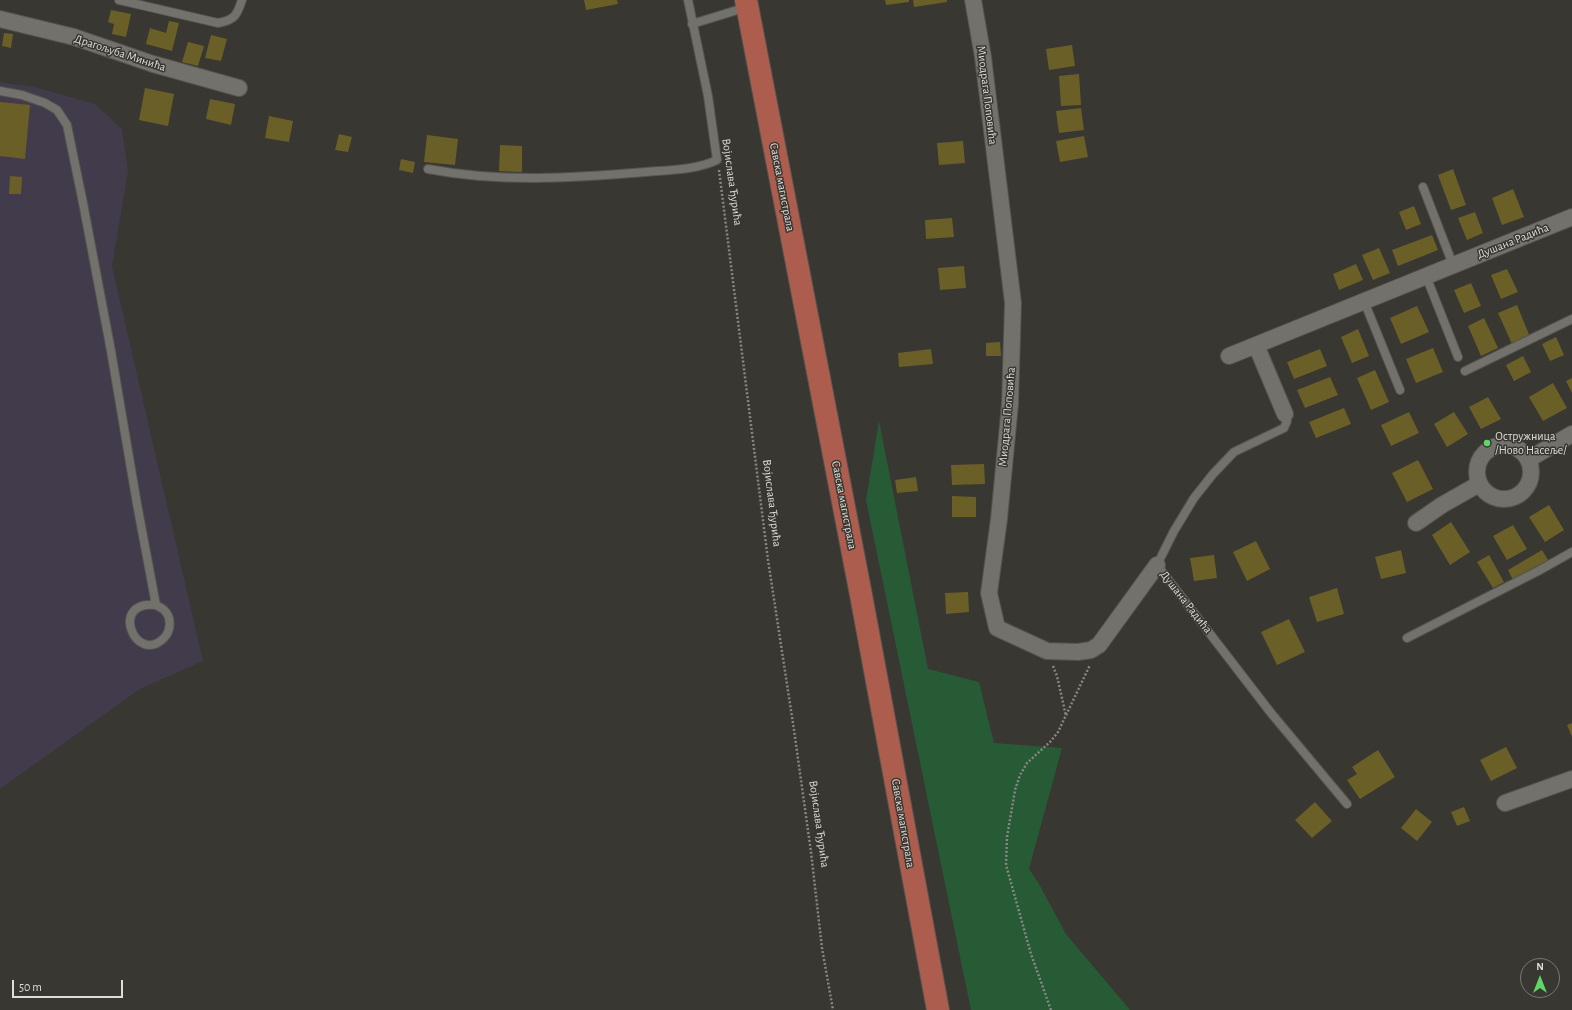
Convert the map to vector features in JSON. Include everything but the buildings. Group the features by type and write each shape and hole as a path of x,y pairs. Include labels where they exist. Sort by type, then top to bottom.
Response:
{"main road":[{"name":"Савска магистрала","path":"747,3 861,595 938,1010"}],"street":[{"name":"Миодрага Поповића","path":"973,0 983,57 1013,303 1010,404 999,519 989,593 997,628 1048,651 1078,652 1091,650 1099,645"},
{"name":"Драгољуба Минића","path":"0,20 74,38 153,64 239,88"},
{"name":"Душана Радића","path":"1229,356 1572,217"},
{"name":"Душана Радића","path":"1256,345 1285,414"},
{"path":"1529,460 1572,434"},
{"path":"1500,444 1512,446 1524,452 1529,460 1531,476 1528,485 1523,492 1516,496 1508,499 1499,499 1488,494 1479,484 1476,476 1476,467 1482,456 1491,447 1500,444"},
{"path":"1416,523 1442,505 1479,484"},
{"path":"1099,645 1157,566"},
{"path":"1505,804 1572,779"}],"lane":[{"path":"119,0 218,23 229,20 237,15 242,0"},
{"name":"Војислава Ђурића","path":"688,0 708,96 717,160"},
{"path":"692,24 747,3"},
{"path":"0,91 22,95 45,103 57,110 67,125 84,203 110,343 137,504 156,605"},
{"path":"428,169 474,176 536,179 681,169 717,160"},
{"path":"1423,187 1453,265"},
{"path":"1426,276 1458,357"},
{"path":"1364,301 1400,390"},
{"path":"1465,371 1572,319"},
{"name":"Душана Радића","path":"1285,414 1287,421 1284,428 1234,452 1213,474 1194,498 1174,531 1157,566 1271,713 1347,804"},
{"path":"1407,638 1572,552"},
{"path":"147,604 156,605 165,610 170,619 170,629 165,637 158,643 148,644 139,641 132,634 129,625 132,615 138,608 147,604"}],"path":[{"name":"Војислава Ђурића","path":"717,160 768,560 811,852 822,948 833,1010"},
{"path":"1051,1010 1031,954 1006,865 1007,837 1015,790 1020,775 1027,762 1050,742 1058,732 1099,645"},
{"path":"1048,651 1057,676 1066,716"}],"shaded area":[{"path":"0,82 34,87 95,104 122,129 128,172 112,266 203,661 140,689 0,789"}],"green space":[{"path":"879,421 928,669 979,682 994,743 1062,748 1029,869 1039,884 1066,934 1130,1010 971,1010 866,500"}],"place":[{"name":"Остружница /Ново Насеље/","path":"1487,443"}]}
